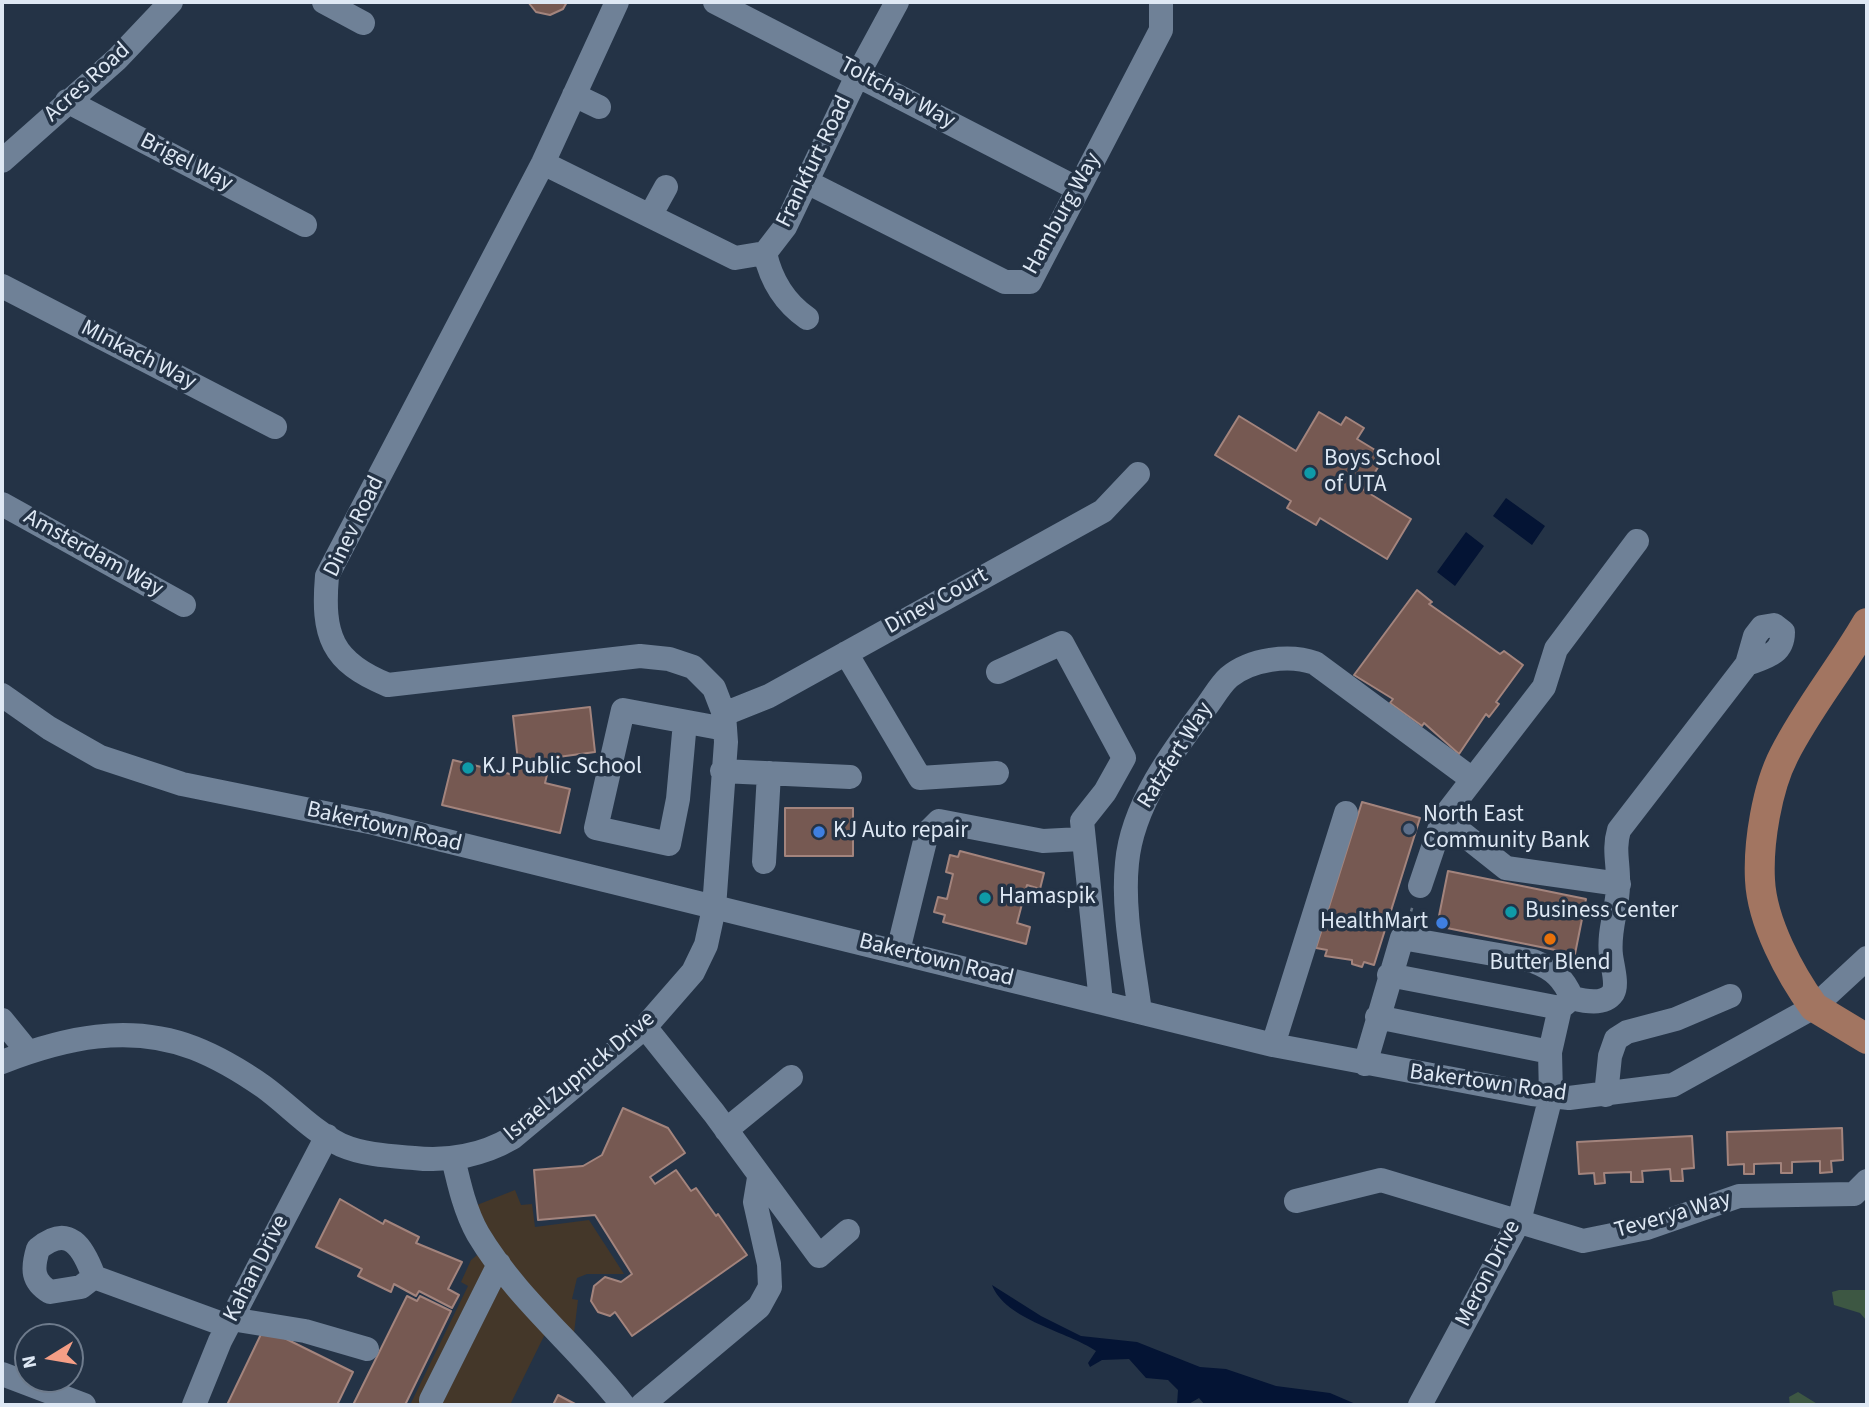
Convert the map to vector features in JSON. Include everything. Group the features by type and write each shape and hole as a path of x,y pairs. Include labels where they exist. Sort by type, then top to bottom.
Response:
{"main road":[{"path":"1867,623 1784,755 1772,786 1765,819 1760,881 1779,948 1814,1007 1867,1039"}],"street":[{"name":"Acres Road","path":"2,161 117,59 171,2"},
{"path":"324,2 363,23"},
{"name":"Dinev Road","path":"617,2 543,163 327,576 324,612 335,647 358,673 388,685 640,656 660,658 693,667 714,688 724,721 714,908"},
{"name":"Toltchav Way","path":"715,2 1078,189"},
{"name":"Frankfurt Road","path":"543,163 735,258 765,253 785,227 858,74 897,2"},
{"name":"Hamburg Way","path":"807,182 1014,285 1030,282 1161,30 1161,2"},
{"path":"574,95 599,107"},
{"name":"Brigel Way","path":"67,101 305,225"},
{"path":"650,216 666,187"},
{"path":"765,253 769,272 782,293 792,308 807,318"},
{"name":"MInkach Way","path":"2,286 275,427"},
{"name":"Dinev Court","path":"724,721 1103,511 1138,474"},
{"name":"Amsterdam Way","path":"2,504 184,605"},
{"path":"1420,886 1443,818 1544,687 1556,649 1637,541"},
{"path":"998,672 1062,643 1124,758 1105,792 1082,821 1081,839 1101,1002"},
{"path":"846,653 920,778 997,773"},
{"name":"Ratzfert Way","path":"1140,1012 1126,891 1127,860 1139,814 1179,743 1228,678 1276,659 1299,657 1315,663 1472,779"},
{"path":"1389,975 1566,1003 1605,1000 1612,994 1615,986 1609,939 1619,884 1614,847 1619,830 1747,664"},
{"name":"Bakertown Road","path":"2,698 100,757 131,769 195,787 374,822 1273,1045 1550,1096 1606,1095 1673,1085 1814,1007 1867,958"},
{"path":"685,722 678,799 668,844 596,828 623,710 685,722 724,721"},
{"path":"722,771 850,777"},
{"path":"764,862 769,773"},
{"path":"1273,1045 1346,813"},
{"path":"1443,818 1506,867 1619,884"},
{"path":"898,951 927,833 939,821 1043,841 1081,839"},
{"name":"Israel Zupnick Drive","path":"2,1062 72,1039 111,1034 143,1036 186,1045 263,1086 341,1145 371,1154 428,1160 453,1158 495,1147 512,1138 645,1027 693,972 705,945 714,908"},
{"path":"1365,1064 1402,938 1534,961 1549,967 1563,978 1566,1003"},
{"path":"1606,1095 1610,1056 1616,1039 1627,1032 1676,1019 1730,996"},
{"name":"Meron Drive","path":"1420,1405 1519,1221 1550,1096 1550,1052 1566,1003"},
{"path":"1377,1017 1550,1052"},
{"path":"2,1020 28,1052"},
{"path":"645,1027 726,1130 819,1256 848,1231"},
{"path":"726,1130 791,1077"},
{"name":"Kahan Drive","path":"194,1405 230,1323 327,1136"},
{"path":"453,1158 461,1195 478,1233 499,1264 623,1405"},
{"path":"642,1405 759,1307 770,1287 769,1264 755,1202 759,1178"},
{"name":"Teverya Way","path":"1296,1201 1381,1180 1583,1241 1647,1228 1739,1196 1854,1194 1867,1181"},
{"path":"431,1400 499,1264"},
{"path":"94,1277 230,1323 305,1331 367,1349"},
{"path":"2,1374 84,1405"}],"path":[{"path":"1402,938 1420,886"}],"shaded area":[{"path":"515,1190 521,1205 532,1204 535,1227 589,1220 624,1274 587,1274 577,1278 572,1299 578,1300 574,1333 544,1336 510,1405 410,1405 468,1286 461,1282 471,1260 492,1243 477,1205"}],"green space":[{"path":"1867,1290 1867,1321 1860,1313 1834,1305 1832,1292"},
{"path":"1798,1392 1819,1405 1790,1405 1789,1397"}],"water":[{"path":"1506,498 1545,526 1532,545 1493,516"},
{"path":"1466,532 1484,546 1455,586 1437,572"},
{"path":"992,1285 1041,1316 1081,1336 1137,1342 1200,1367 1226,1369 1276,1386 1330,1393 1358,1405 1205,1405 1199,1398 1187,1405 1177,1405 1178,1390 1168,1380 1146,1378 1129,1359 1102,1360 1090,1367 1088,1363 1096,1351 1024,1316 999,1297"}],"building":[{"path":"528,2 567,2 563,9 550,15 536,12"},
{"name":"Boys School of UTA","path":"1319,412 1341,425 1346,417 1364,428 1357,439 1385,456 1364,490 1411,519 1387,559 1320,518 1316,525 1287,508 1291,501 1215,455 1239,416 1296,451"},
{"path":"1417,590 1432,602 1429,604 1500,654 1504,651 1523,665 1496,702 1499,704 1489,717 1486,714 1459,754 1424,723 1422,726 1390,703 1393,699 1354,675"},
{"name":"KJ Public School","path":"590,707 595,752 551,758 545,783 570,789 560,833 442,805 453,760 514,775 518,761 513,716"},
{"path":"1362,802 1420,818 1374,965 1364,962 1362,967 1352,964 1352,960 1325,956 1327,950 1316,948"},
{"name":"KJ Auto repair","path":"785,808 853,808 853,856 785,856"},
{"name":"Hamaspik","path":"960,851 1044,873 1040,889 1027,885 1017,923 1030,927 1026,944 943,922 945,915 934,912 938,897 947,899 953,874 946,872 950,855 958,857"},
{"name":"Business Center","path":"1448,871 1586,899 1575,954 1437,926"},
{"path":"623,1108 668,1128 685,1153 650,1177 655,1184 676,1170 691,1191 696,1188 716,1216 718,1214 747,1255 632,1336 615,1312 610,1316 598,1312 591,1301 594,1286 605,1277 621,1282 632,1274 595,1215 538,1220 534,1170 583,1166 602,1155"},
{"path":"1842,1128 1843,1160 1831,1161 1832,1172 1820,1173 1820,1161 1792,1162 1792,1173 1781,1173 1781,1163 1754,1164 1754,1174 1744,1174 1744,1164 1728,1165 1727,1132"},
{"path":"1692,1136 1694,1168 1682,1169 1683,1181 1671,1181 1670,1169 1642,1171 1643,1182 1631,1182 1631,1172 1604,1173 1605,1183 1595,1184 1594,1173 1579,1174 1577,1142"},
{"path":"340,1199 383,1224 385,1220 419,1237 416,1243 462,1262 448,1289 459,1295 452,1308 419,1291 416,1296 394,1284 391,1292 358,1276 362,1269 316,1247"},
{"path":"407,1296 417,1301 420,1296 451,1311 405,1405 353,1405"},
{"path":"264,1328 353,1372 337,1405 227,1405"},
{"path":"558,1395 577,1405 553,1405"}],"place":[{"name":"Boys School of UTA","path":"1310,473"},
{"name":"KJ Public School","path":"468,768"},
{"name":"North East Community Bank","path":"1409,829"},
{"name":"KJ Auto repair","path":"819,832"},
{"name":"Hamaspik","path":"985,898"},
{"name":"Business Center","path":"1511,912"},
{"name":"HealthMart","path":"1442,923"},
{"name":"Butter Blend","path":"1550,939"}]}
